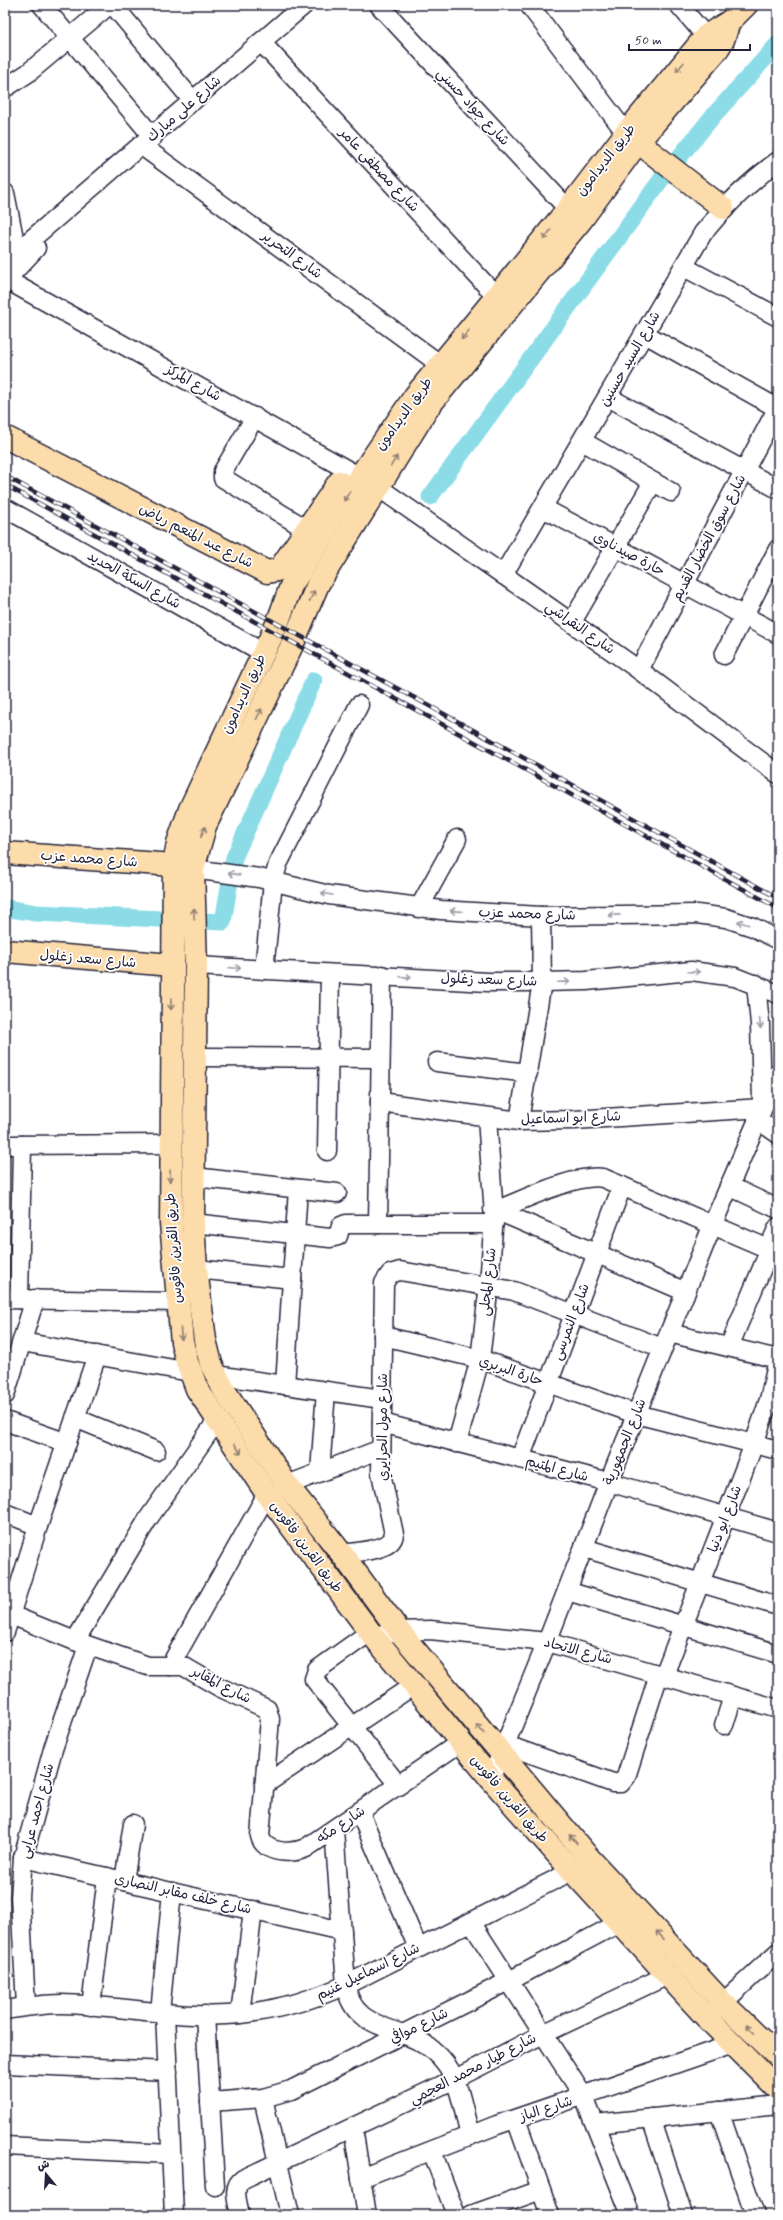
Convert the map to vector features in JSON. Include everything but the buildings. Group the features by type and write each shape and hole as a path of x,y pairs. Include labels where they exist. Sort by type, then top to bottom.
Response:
{"main road":[{"name":"طريق الديدامون","path":"231,748 264,652 291,586 362,477 422,401 582,219 711,43 723,40 728,22 746,5"},
{"name":"طريق الديدامون","path":"422,401 441,364 568,209 638,142"},
{"path":"638,142 724,208"},
{"name":"شارع عبد المنعم رياض","path":"5,437 262,571 272,572 281,567 306,529 362,477"},
{"name":"طريق الديدامون","path":"189,875 186,820 231,748 297,634 362,477"},
{"name":"شارع محمد عزب","path":"5,853 189,875"},
{"name":"طريق القرين, فاقوس","path":"189,875 172,944 171,1223 183,1347 190,1372 197,1389 267,1494 372,1634 491,1779 619,1923 707,2018 778,2089"},
{"name":"طريق القرين, فاقوس","path":"189,875 196,966 193,1223 196,1269 207,1352 216,1375 286,1484 342,1554 399,1631 504,1750 589,1858 723,2003 778,2056"},
{"name":"شارع سعد زغلول","path":"5,951 172,965"}],"street":[{"name":"شارع التحرير","path":"42,5 70,37 147,141 441,364"},
{"path":"5,88 28,73 109,5"},
{"path":"113,5 193,101"},
{"name":"شارع على مبارك","path":"64,213 304,5"},
{"name":"شارع جواد حسني","path":"379,5 568,209"},
{"path":"529,5 638,142"},
{"path":"679,5 711,43"},
{"name":"شارع مصطفى عامر","path":"261,42 497,297"},
{"name":"شارع السيد حسنين","path":"503,575 703,233 724,208 745,187 778,161"},
{"path":"5,193 8,269"},
{"path":"8,269 64,213"},
{"path":"8,269 25,261 64,213"},
{"path":"684,267 778,317"},
{"name":"شارع المركز","path":"8,269 255,417 362,477"},
{"path":"645,334 778,408"},
{"path":"608,397 778,489"},
{"name":"شارع سوق الخضار القديم","path":"639,670 778,408"},
{"path":"255,417 223,471 223,478 306,529"},
{"path":"582,441 670,492"},
{"name":"شارع النقراشي","path":"362,477 572,622 777,770"},
{"path":"572,622 653,482"},
{"name":"شارع السكة الحديد","path":"5,508 264,652"},
{"name":"حارة صيدناوى","path":"543,508 778,634"},
{"path":"724,655 776,560"},
{"path":"264,970 266,880 285,847 359,705"},
{"path":"419,908 457,839"},
{"name":"شارع محمد عزب","path":"189,875 266,880 329,895 419,908 540,916 697,914 726,918 753,927 778,940"},
{"path":"519,1121 542,982 540,916"},
{"name":"شارع سعد زغلول","path":"196,966 488,982 586,981 691,971 713,973 756,984 778,994"},
{"path":"327,1151 327,1058 330,974"},
{"path":"378,1224 382,975"},
{"name":"شارع الجمهورية","path":"756,984 762,1058 760,1113"},
{"path":"195,1057 380,1058"},
{"path":"437,1062 528,1073"},
{"name":"شارع الجمهورية","path":"491,1779 504,1750 636,1414 713,1224 778,1073"},
{"name":"شارع ابو اسماعيل","path":"380,1102 487,1118 519,1121 760,1113"},
{"path":"760,1113 778,1134"},
{"name":"شارع المجلى","path":"457,1443 480,1359 489,1285 495,1214 487,1118"},
{"path":"5,1395 22,1342 13,1145 171,1144"},
{"path":"194,1177 337,1193"},
{"path":"193,1223 334,1238 338,1236 340,1228 344,1224 378,1224 495,1214 587,1177 603,1178 772,1250"},
{"name":"شارع النمرسى","path":"520,1459 622,1186"},
{"path":"730,1186 778,1209"},
{"path":"286,1385 294,1234 298,1189"},
{"path":"495,1214 597,1254 686,1292"},
{"path":"729,1347 772,1250 778,1227"},
{"path":"196,1269 292,1279"},
{"name":"شارع مول الحرايري","path":"342,1554 386,1546 394,1539 382,1484 381,1448 384,1283 390,1274 400,1271 489,1285"},
{"path":"489,1285 514,1291 574,1314 666,1341 729,1347 778,1359"},
{"path":"20,1299 178,1302"},
{"name":"حارة البربري","path":"383,1336 480,1359 636,1414 778,1450"},
{"path":"22,1342 190,1372"},
{"path":"5,1632 38,1526 97,1355"},
{"name":"شارع ابو دنيا","path":"504,1750 613,1783 620,1783 626,1777 661,1675 684,1625 754,1444 769,1400 778,1359"},
{"path":"216,1375 382,1399"},
{"path":"320,1472 326,1391"},
{"path":"75,1418 156,1451"},
{"name":"شارع احمد عرابى","path":"26,2006 20,1897 23,1858 82,1643 148,1519 218,1419"},
{"path":"5,1421 67,1443"},
{"name":"شارع المتيم","path":"382,1423 609,1482 778,1532"},
{"path":"286,1484 381,1448"},
{"path":"170,1666 267,1494"},
{"path":"5,1513 38,1526"},
{"path":"584,1548 778,1606"},
{"path":"567,1591 778,1654"},
{"name":"شارع المقابر","path":"11,1615 82,1643 148,1666 183,1666 189,1668 219,1687 268,1709 270,1719 264,1785"},
{"name":"شارع الاتحاد","path":"372,1634 430,1630 547,1642 778,1709"},
{"path":"372,1634 317,1670 314,1675 316,1681 399,1786"},
{"path":"264,1785 414,1685"},
{"path":"724,1725 733,1696"},
{"name":"شارع مكه","path":"264,1785 260,1836 263,1844 267,1847 286,1852 299,1851 360,1813 461,1742"},
{"path":"360,1813 418,1948"},
{"path":"91,2006 115,1879 133,1824"},
{"path":"334,1830 346,1985 350,2003 362,2017 378,2026 404,2033 434,2050 450,2068 455,2079 470,2136"},
{"name":"شارع خلف مقابر النصارى","path":"23,1858 342,1931"},
{"name":"شارع اسماعيل غنيم","path":"5,2010 26,2006 61,2004 163,2013 205,2015 240,2014 284,2007 318,1998 346,1985 572,1871"},
{"path":"172,1892 163,2013 168,2071 174,2215"},
{"path":"240,2014 253,1910"},
{"path":"471,1922 584,2097 631,2215"},
{"name":"شارع موافي","path":"210,2102 264,2098 291,2090 509,1981 619,1923"},
{"path":"707,2018 778,1952"},
{"name":"شارع طيار محمد العجمي","path":"240,2215 236,2190 239,2182 668,1975"},
{"path":"205,2015 215,2186"},
{"name":"شارع الباز","path":"361,2178 516,2119 584,2097 733,2044"},
{"path":"5,2064 168,2071"},
{"path":"264,2098 290,2215"},
{"path":"595,2124 778,2105"},
{"path":"720,2111 755,2215"},
{"path":"651,2118 683,2215"},
{"path":"516,2119 550,2215"},
{"path":"353,2128 367,2215"},
{"path":"5,2146 171,2154"},
{"path":"432,2151 456,2215"},
{"path":"471,2215 541,2190"}],"waterway":[{"path":"430,497 663,177 713,116 778,44"},
{"path":"5,908 36,913 223,922 234,858 314,680"}],"railway":[{"path":"5,476 424,703 778,898"},
{"path":"5,485 778,908"}]}
